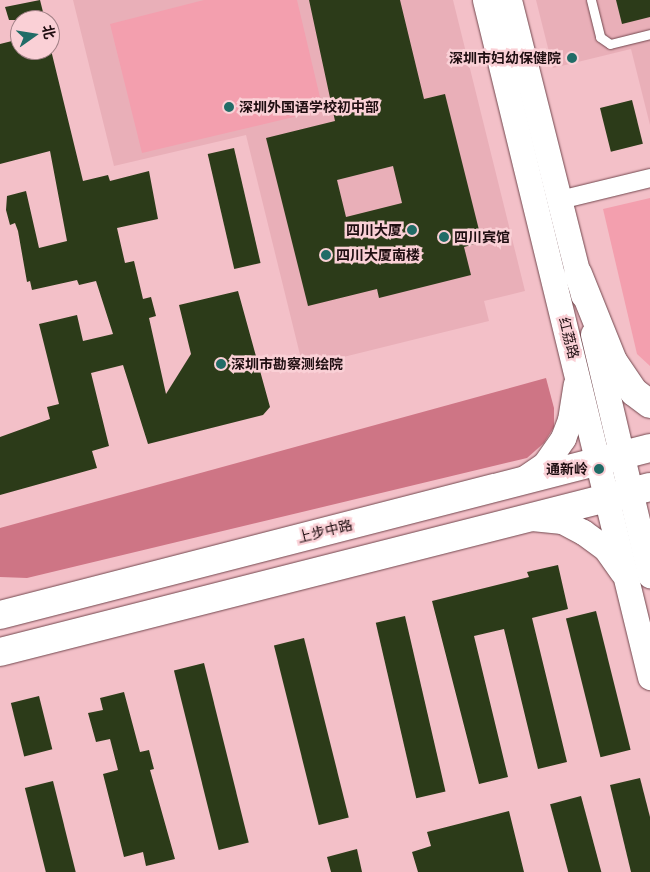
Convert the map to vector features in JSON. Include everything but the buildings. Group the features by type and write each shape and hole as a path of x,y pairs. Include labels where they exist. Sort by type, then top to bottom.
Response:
{"main road":[{"name":"红荔路","path":"485,0 576,366 611,457 629,492 650,574"},
{"name":"红荔路","path":"509,0 578,274 611,457"},
{"path":"578,274 614,361 634,392 650,404"},
{"path":"522,480 545,464 563,438 574,404 576,366"},
{"name":"上步中路","path":"0,615 650,448"},
{"name":"红荔路","path":"629,492 635,609 650,677"},
{"path":"0,652 629,492"},
{"path":"531,518 562,521 606,549 623,573 635,609"}],"street":[{"path":"560,200 650,178"}],"lane":[{"path":"591,0 600,37 610,44 650,34"}],"shaded area":[{"path":"73,0 453,0 525,291 484,301 489,321 303,367 246,135 114,166"},
{"path":"204,0 297,0 323,110 142,153 110,24"},
{"name":"深圳市妇幼保健院","path":"536,0 650,0 650,125 631,49 553,68"},
{"path":"650,198 650,366 637,354 603,209"},
{"path":"546,378 554,408 554,427 544,443 527,458 27,578 0,577 0,528"}],"place":[{"name":"深圳市妇幼保健院","path":"572,58"},
{"name":"深圳外国语学校初中部","path":"229,107"},
{"name":"四川大厦","path":"412,230"},
{"name":"四川宾馆","path":"444,237"},
{"name":"四川大厦南楼","path":"326,255"},
{"name":"深圳市勘察测绘院","path":"221,364"},
{"name":"通新岭","path":"599,469"}]}
